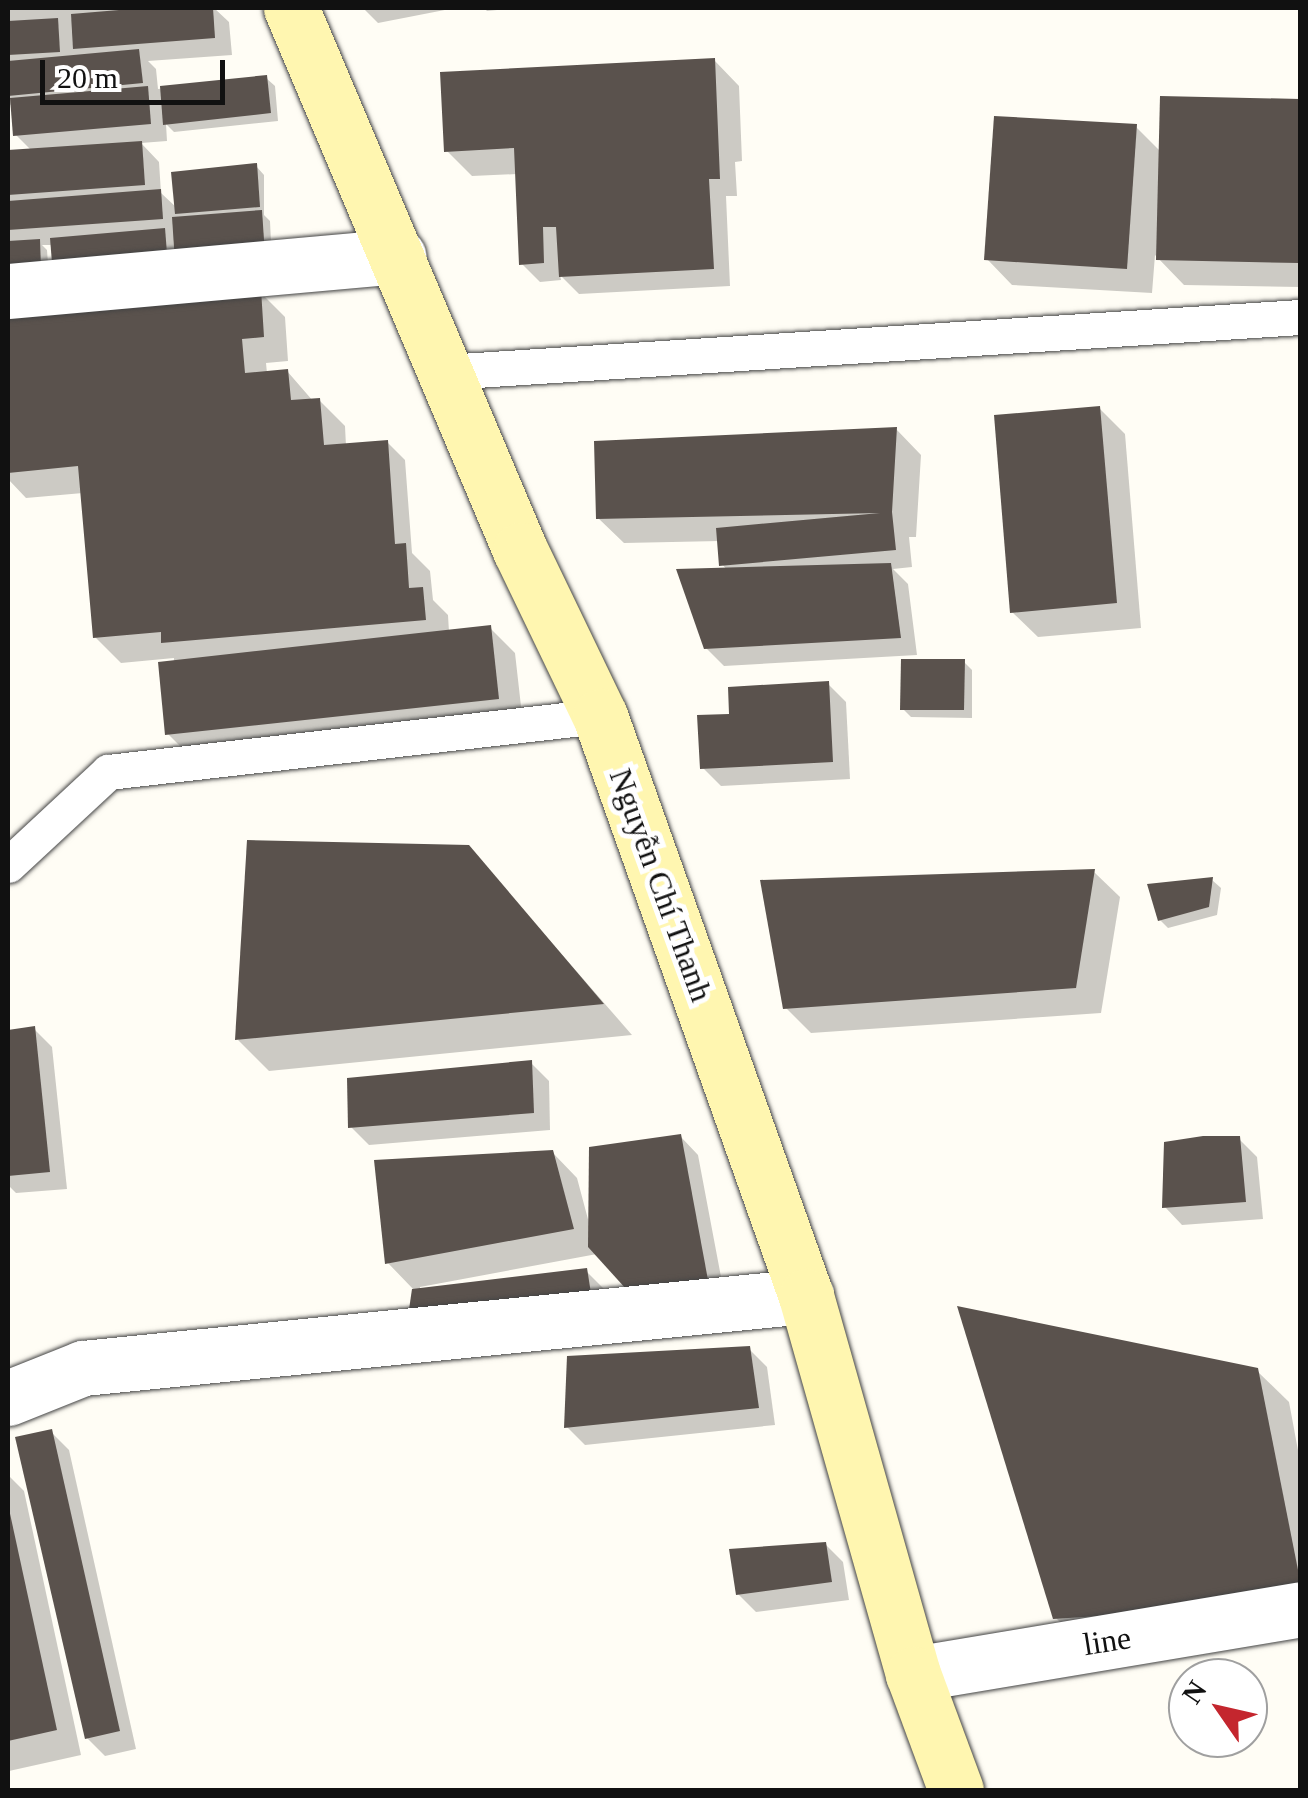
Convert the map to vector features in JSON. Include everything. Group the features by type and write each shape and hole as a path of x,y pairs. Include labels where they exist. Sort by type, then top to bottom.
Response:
{"main road":[{"name":"Nguyễn Chí Thanh","path":"290,8 520,550 600,716 806,1296 914,1674 956,1790"}],"street":[{"path":"8,291 398,256"},
{"path":"8,1398 83,1368 806,1296"},
{"name":"line","path":"914,1674 1300,1609"}],"lane":[{"path":"445,372 1300,318"},
{"path":"8,866 108,772 600,716"}],"building":[{"path":"213,8 215,38 73,49 71,14"},
{"path":"58,18 60,52 8,55 8,21"},
{"path":"139,49 143,83 8,96 8,61"},
{"path":"715,58 720,179 709,179 714,269 559,277 556,227 543,227 544,263 519,265 514,148 444,152 440,72"},
{"path":"267,75 271,113 163,125 160,86"},
{"path":"148,86 151,124 13,136 10,98"},
{"path":"1160,96 1300,99 1299,263 1156,260"},
{"path":"994,116 1137,124 1127,269 984,260"},
{"path":"142,141 145,185 8,195 8,150"},
{"path":"257,163 260,207 175,214 171,172"},
{"path":"161,189 163,219 8,230 8,201"},
{"path":"262,210 265,255 175,262 172,217"},
{"path":"165,228 168,266 53,275 50,238"},
{"path":"40,239 41,269 8,271 8,241"},
{"path":"261,289 264,337 242,339 245,373 288,369 291,400 320,398 324,445 388,440 395,544 406,543 409,588 423,587 426,620 161,643 161,632 93,638 78,466 8,473 8,312"},
{"path":"1100,406 1117,603 1010,613 994,415"},
{"path":"897,427 892,512 896,550 719,566 716,528 880,513 596,519 594,441"},
{"path":"891,563 901,638 704,649 676,569"},
{"path":"491,625 499,699 165,735 158,662"},
{"path":"901,659 965,659 964,710 900,710"},
{"path":"829,681 833,762 700,769 697,715 729,714 728,687"},
{"path":"247,840 469,845 604,1004 235,1040"},
{"path":"1095,869 1076,988 783,1009 760,880"},
{"path":"1213,877 1209,907 1158,921 1147,884"},
{"path":"35,1026 50,1172 8,1176 8,1030"},
{"path":"532,1060 534,1113 348,1128 347,1078"},
{"path":"681,1134 708,1280 627,1290 588,1247 589,1147"},
{"path":"1240,1136 1246,1202 1162,1208 1164,1142"},
{"path":"553,1150 574,1229 385,1264 374,1160"},
{"path":"587,1268 595,1319 405,1337 412,1289"},
{"path":"957,1306 1258,1368 1300,1580 1300,1603 1053,1619"},
{"path":"750,1346 759,1408 564,1428 567,1356"},
{"path":"52,1429 120,1731 85,1739 15,1437"},
{"path":"8,1510 57,1730 8,1741"},
{"path":"826,1542 832,1582 736,1595 729,1549"}]}
